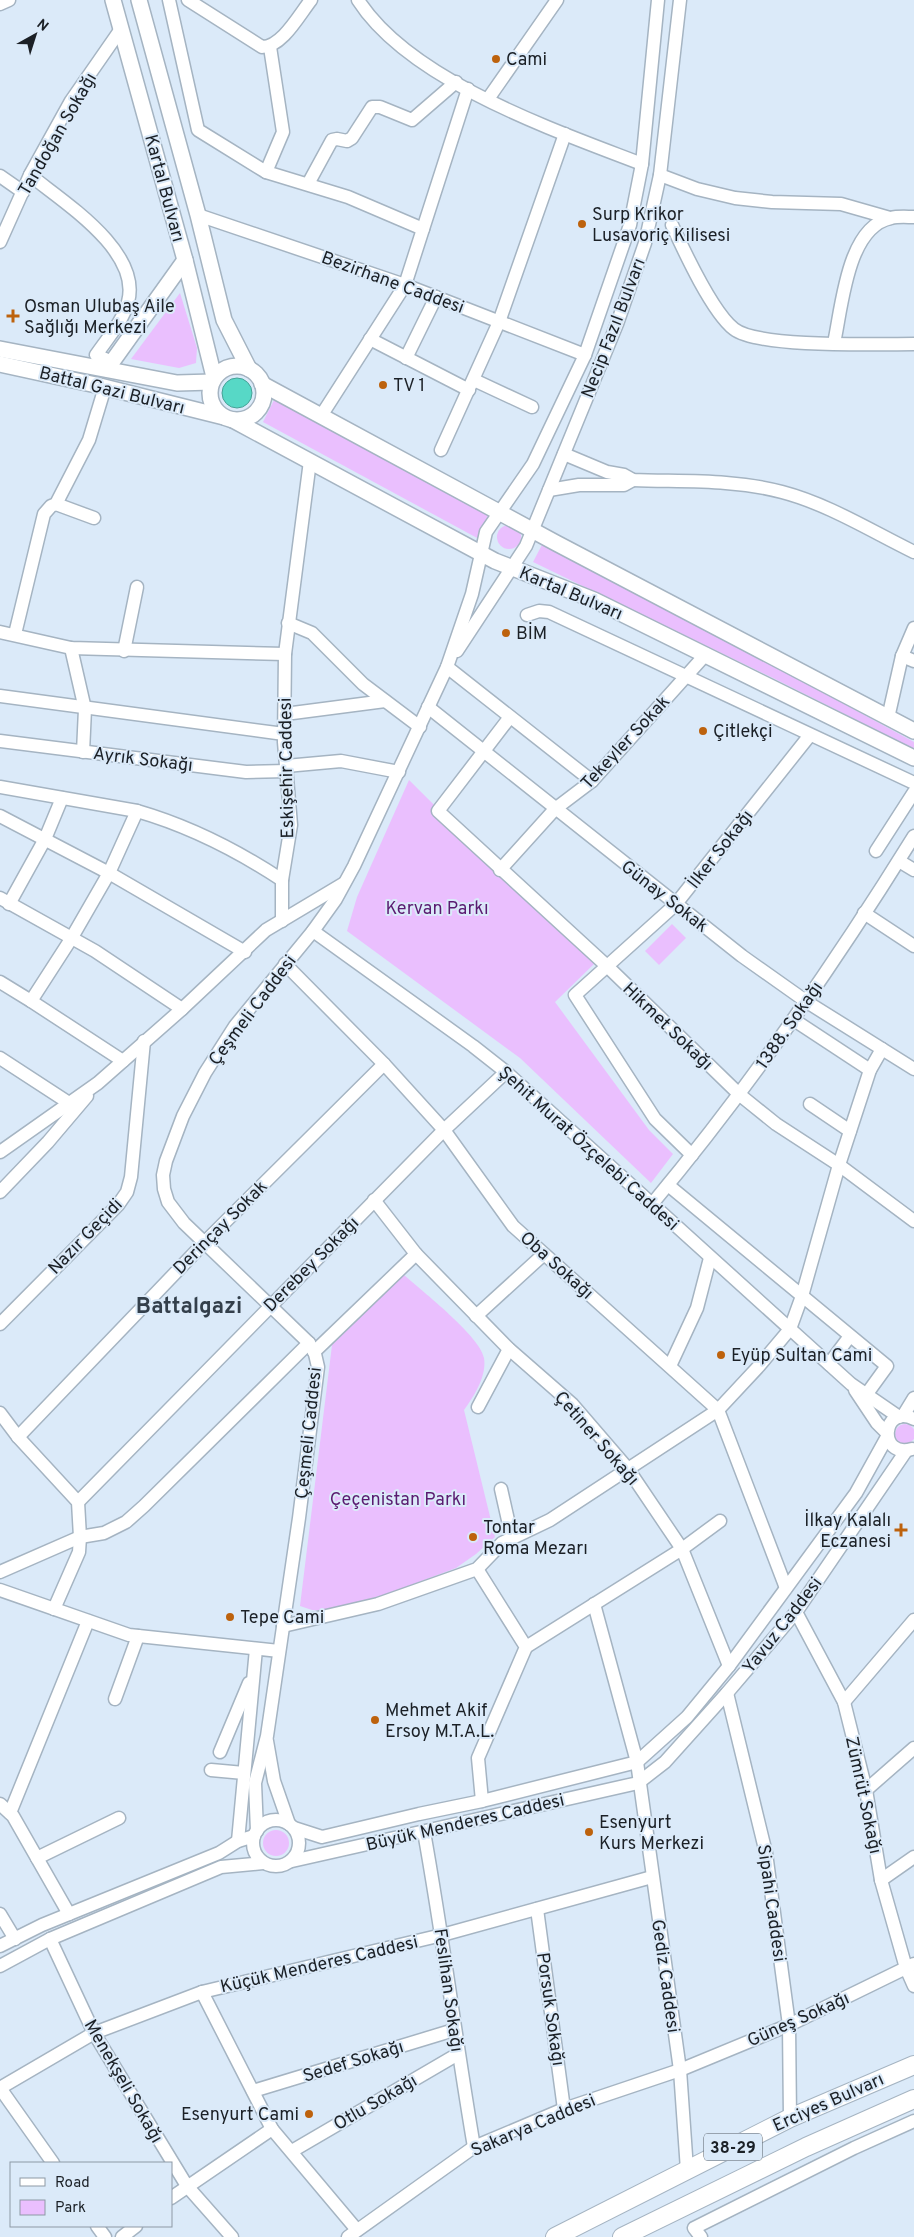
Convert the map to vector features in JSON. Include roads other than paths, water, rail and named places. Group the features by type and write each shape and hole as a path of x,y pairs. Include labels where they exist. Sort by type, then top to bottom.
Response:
{"highway":[{"name":"Erciyes Bulvarı","path":"555,2237 790,2118 914,2064"},
{"name":"Erciyes Bulvarı","path":"622,2237 806,2147 914,2099"}],"main road":[{"name":"Kartal Bulvarı","path":"113,0 185,260 213,380"},
{"name":"Kartal Bulvarı","path":"139,0 198,215 224,320 250,369"},
{"path":"109,366 185,260"},
{"name":"Battal Gazi Bulvarı","path":"0,349 109,366 177,383 213,380"},
{"name":"Battal Gazi Bulvarı","path":"0,364 229,419"},
{"path":"230,366 250,369 262,384 264,397 259,409 249,417 229,419 218,414 211,403 209,390 213,380 230,366"},
{"name":"Kartal Bulvarı","path":"262,384 532,530 914,731"},
{"name":"Kartal Bulvarı","path":"229,419 482,554 512,568 594,600 914,758"}],"street":[{"path":"0,4 9,0"},
{"path":"169,0 198,130 266,172 348,197 423,229"},
{"path":"188,0 258,46 270,47 278,42 311,0"},
{"path":"358,0 377,24 393,40 432,68 468,89 532,121 642,164"},
{"path":"488,99 557,0"},
{"name":"Necip Fazıl Bulvarı","path":"482,554 486,532 533,464 585,355 630,225 642,164 658,0"},
{"name":"Necip Fazıl Bulvarı","path":"512,568 526,546 564,454 617,324 646,243 660,175 680,0"},
{"name":"Tandoğan Sokağı","path":"0,242 30,174 72,101 121,29"},
{"path":"266,172 282,132 270,47"},
{"path":"308,184 330,142 335,139 349,140 369,109 380,107 412,120 456,82"},
{"path":"321,416 405,285 468,89"},
{"path":"441,450 500,322 566,134"},
{"path":"30,174 95,228 111,245 124,266 130,284 128,305 96,355 109,366"},
{"path":"660,175 697,189 735,198 772,202 841,204 890,218 914,217"},
{"path":"0,176 23,192"},
{"name":"Bezirhane Caddesi","path":"198,215 405,285 585,355"},
{"path":"834,343 854,254 869,231 890,218"},
{"path":"672,225 706,290 726,322 739,333 750,338 774,341 914,344"},
{"path":"406,358 436,297"},
{"path":"370,340 406,358 532,407"},
{"path":"15,634 44,514 51,506 56,504 89,440 105,388"},
{"path":"564,454 607,472 624,475 633,480 739,484 779,491 810,501 914,552"},
{"name":"Eskişehir Caddesi","path":"282,921 282,880 291,825 284,734 285,654 310,461"},
{"path":"549,490 580,485 624,485 633,480"},
{"path":"56,504 94,518"},
{"name":"Çeşmeli Caddesi","path":"255,1833 255,1783 266,1736 283,1626 318,1367 312,1347 204,1244 168,1202 164,1189 163,1175 166,1161 183,1116 205,1073 235,1026 314,931 345,883 399,772 446,667 472,594 482,554"},
{"name":"Çeşmeli Caddesi","path":"446,667 512,568"},
{"path":"124,650 137,587"},
{"path":"527,615 539,611 549,612 914,783"},
{"path":"288,623 312,633 363,684 420,727"},
{"path":"888,718 908,658 914,628"},
{"path":"0,632 71,648 285,654"},
{"path":"71,648 85,709 82,752"},
{"name":"Tekeyler Sokak","path":"500,870 555,809 592,780 706,654"},
{"path":"446,667 592,780"},
{"path":"0,696 85,709 284,734"},
{"path":"285,714 385,701"},
{"name":"Günay Sokak","path":"428,707 675,905 748,961 807,1002 914,1069"},
{"path":"484,753 510,717"},
{"name":"İlker Sokağı","path":"692,1155 655,1119 575,995 675,905 810,735"},
{"name":"Ayrık Sokağı","path":"0,741 246,772 286,769 341,761 399,772"},
{"name":"Hikmet Sokağı","path":"484,753 438,811 500,870 608,967 740,1096 776,1124 839,1165 914,1221"},
{"path":"0,787 137,811 172,823 236,852 282,880"},
{"path":"876,851 914,792"},
{"path":"62,798 45,839 4,901 108,959 182,1009"},
{"path":"31,1001 71,939 108,873 137,811"},
{"path":"0,816 108,873 245,952"},
{"name":"1388. Sokağı","path":"652,1204 740,1096 807,1002 914,836"},
{"path":"899,861 914,870"},
{"path":"2,1147 98,1083 245,952 266,930 345,883"},
{"path":"864,913 914,946"},
{"name":"Şehit Murat Özçelebi Caddesi","path":"314,931 506,1072 851,1384 866,1395 905,1417"},
{"name":"Oba Sokağı","path":"285,964 384,1064 444,1130 513,1226 718,1410 786,1588"},
{"path":"0,982 123,1061"},
{"path":"794,1020 870,1070"},
{"name":"Nazır Geçidi","path":"0,1324 118,1205 127,1192 131,1177 144,1041"},
{"path":"283,1626 378,1604 477,1569 502,1542 550,1520 718,1410 790,1329 802,1296 839,1165 870,1070 882,1049"},
{"path":"0,1058 70,1103"},
{"name":"Derinçay Sokak","path":"18,1437 204,1244 384,1064"},
{"name":"Derebey Sokağı","path":"78,1502 374,1200 444,1130 506,1072"},
{"path":"0,1192 48,1142 98,1083"},
{"path":"810,1104 850,1131"},
{"path":"668,1185 887,1366 866,1395"},
{"name":"Çetiner Sokağı","path":"374,1200 416,1254 508,1349 572,1404 628,1468 682,1549 728,1666"},
{"path":"279,1651 129,1635 54,1609 2,1594 0,1573 80,1537 104,1532 126,1522 312,1347 416,1254"},
{"path":"476,1316 544,1254"},
{"path":"670,1366 697,1308 710,1258"},
{"path":"829,1364 850,1336"},
{"path":"478,1407 508,1349"},
{"name":"Şehit Murat Özçelebi Caddesi","path":"851,1384 896,1449 911,1450"},
{"path":"905,1417 914,1398"},
{"path":"0,1413 18,1437 78,1502 79,1552 54,1609"},
{"name":"Yavuz Caddesi","path":"637,1762 688,1717 728,1666 856,1493 887,1435 892,1421 905,1417"},
{"name":"Yavuz Caddesi","path":"638,1783 665,1762 796,1612 911,1450"},
{"path":"501,1489 512,1538"},
{"path":"482,1801 478,1758 526,1647 682,1549 720,1521"},
{"path":"477,1569 526,1647"},
{"name":"Gediz Caddesi","path":"594,1604 637,1762 638,1783 680,2070 687,2170"},
{"name":"Zümrüt Sokağı","path":"796,1612 844,1702 866,1790 881,1880 910,1966 914,1986"},
{"path":"844,1702 914,1620"},
{"path":"10,1813 88,1621"},
{"path":"114,1698 138,1636"},
{"path":"238,1842 256,1648"},
{"path":"220,1752 254,1672"},
{"name":"Sipahi Caddesi","path":"727,1693 766,1853 789,2025 790,2118"},
{"name":"Çeşmeli Caddesi","path":"266,1736 274,1781 291,1826"},
{"path":"866,1790 914,1748"},
{"name":"Büyük Menderes Caddesi","path":"291,1826 322,1838 482,1801 637,1762"},
{"path":"211,1770 244,1773"},
{"name":"Büyük Menderes Caddesi","path":"292,1861 638,1783"},
{"path":"0,1804 10,1813 68,1914"},
{"path":"37,1858 119,1818"},
{"path":"0,1946 68,1914 219,1852 255,1833 271,1820 277,1820 291,1826 299,1838 300,1845 296,1856 287,1864 275,1867 264,1863 221,1867 50,1940 0,1966"},
{"name":"Feslihan Sokağı","path":"424,1832 442,1935 454,2030 474,2147"},
{"path":"255,1833 253,1848 264,1863"},
{"path":"881,1880 914,1857"},
{"name":"Küçük Menderes Caddesi","path":"0,2088 94,2033 202,1992 442,1935 652,1877"},
{"name":"Porsuk Sokağı","path":"537,1909 564,2109"},
{"path":"0,1914 15,1939"},
{"name":"Menekşeli Sokağı","path":"50,1940 94,2033 187,2186 232,2237"},
{"name":"Güneş Sokağı","path":"680,2070 789,2025 910,1966"},
{"path":"202,1992 272,2129 292,2151 353,2233"},
{"name":"Sedef Sokağı","path":"253,2091 454,2030"},
{"name":"Otlu Sokağı","path":"292,2151 458,2054"},
{"name":"Sakarya Caddesi","path":"353,2233 474,2147 564,2109 680,2070"},
{"path":"0,2088 52,2162"},
{"path":"701,2237 694,2228 854,2148 914,2121"},
{"path":"172,2197 272,2129"},
{"path":"122,2237 135,2227"}],"place":[{"name":"Cami","path":"496,59"},
{"name":"Surp Krikor Lusavoriç Kilisesi","path":"582,224"},
{"name":"Osman Ulubaş Aile Sağlığı Merkezi","path":"13,316"},
{"name":"TV 1","path":"383,385"},
{"name":"BİM","path":"506,633"},
{"name":"Çitlekçi","path":"703,731"},
{"name":"Eyüp Sultan Cami","path":"721,1355"},
{"name":"İlkay Kalalı Eczanesi","path":"901,1530"},
{"name":"Tontar Roma Mezarı","path":"473,1537"},
{"name":"Tepe Cami","path":"230,1617"},
{"name":"Mehmet Akif Ersoy M.T.A.L.","path":"375,1720"},
{"name":"Esenyurt Kurs Merkezi","path":"589,1832"},
{"name":"Esenyurt Cami","path":"309,2114"}],"district":[{"name":"Battalgazi","path":"189,1305"}],"park label":[{"name":"Kervan Parkı","path":"437,908"},
{"name":"Çeçenistan Parkı","path":"398,1499"}]}
